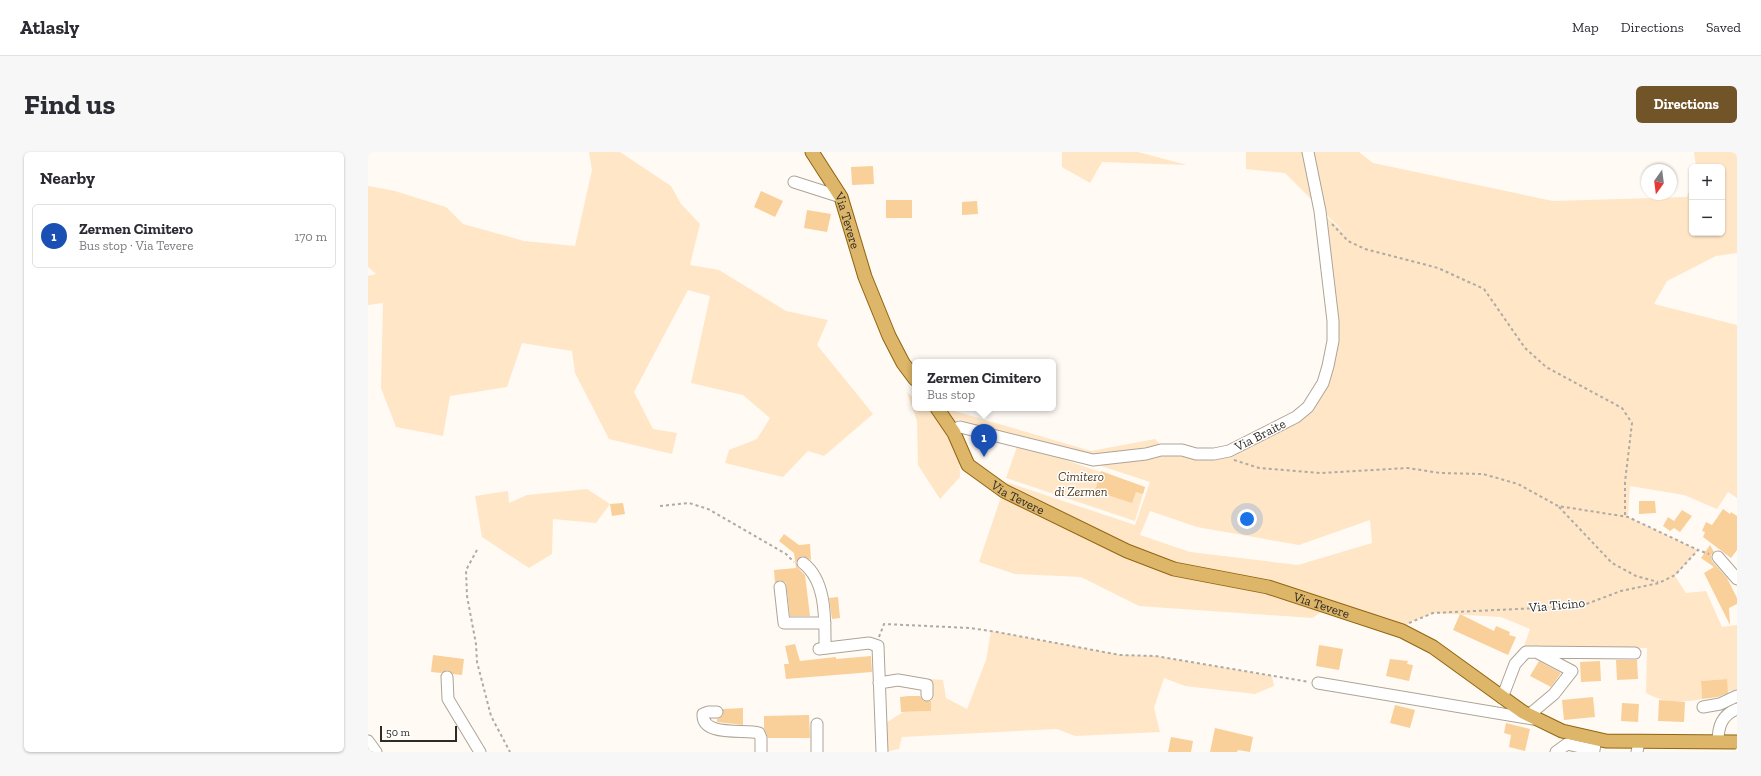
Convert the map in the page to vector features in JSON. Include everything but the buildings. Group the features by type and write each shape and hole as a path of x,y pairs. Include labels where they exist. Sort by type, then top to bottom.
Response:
{"main road":[{"name":"Via Tevere","path":"812,152 841,197 865,277 888,336 903,363 912,375"},
{"name":"Via Tevere","path":"939,411 952,430 968,465 1004,491 1127,551 1174,569 1268,587 1402,630 1433,647 1502,698 1534,717 1562,731 1638,747 1737,742"}],"street":[{"name":"Via Braite","path":"952,430 960,428 1093,460 1146,454 1161,450 1214,454 1229,451 1296,417 1308,407 1323,383 1333,341 1333,321 1320,211 1308,152"},
{"path":"794,182 841,197"},
{"path":"1718,557 1737,579"},
{"path":"803,563 810,569 822,595 826,623 822,648 869,643 878,646 882,752"},
{"path":"780,587 784,623 826,623"},
{"path":"1502,698 1515,664 1526,652 1635,653"},
{"path":"1318,683 1534,717 1572,672 1536,652"},
{"path":"446,677 448,699 480,752"},
{"path":"879,683 898,680 927,685 927,695"},
{"path":"1703,708 1720,704 1737,696"},
{"path":"1718,742 1720,726 1727,712 1737,709"},
{"path":"717,712 708,712 704,714 703,720 706,724 712,729 749,730 759,732 761,738 761,752"},
{"path":"817,724 818,752"},
{"path":"1556,752 1567,744 1594,750 1596,739"},
{"path":"368,741 376,752"}],"path":[{"path":"1320,211 1348,241 1365,249 1438,268 1484,289 1525,348 1546,367 1622,408 1632,423 1625,482 1625,517"},
{"path":"1214,454 1259,468 1321,473 1408,468 1440,473 1483,474 1518,484 1558,506 1612,563 1636,576 1659,583"},
{"path":"660,506 689,503 708,509 786,554 794,562 803,563"},
{"path":"1558,506 1625,517 1652,527 1698,550 1718,557"},
{"path":"477,550 466,570 467,596 476,644 477,662 491,716 510,752"},
{"name":"Via Ticino","path":"1402,630 1410,622 1433,613 1582,606 1621,591 1659,583 1675,576 1698,550"},
{"path":"878,646 880,633 884,624 970,628 1120,655 1155,656 1318,683"}],"green space":[{"path":"589,152 620,152 671,186 681,204 700,224 690,265 719,270 786,311 828,320 817,345 873,414 824,456 808,451 783,477 725,463 729,450 757,439 770,418 743,395 691,383 710,296 688,290 634,392 653,429 677,433 672,454 609,439 575,373 572,351 522,343 507,387 450,396 443,436 396,427 381,388 383,303 368,305 368,276 376,274 368,267 368,186 395,191 446,207 463,224 524,241 575,246 592,170"},
{"path":"1062,152 1138,152 1187,165 1102,162 1090,183 1062,167"},
{"path":"1246,152 1359,152 1373,163 1553,201 1641,198 1641,200 1677,200 1677,197 1687,197 1689,191 1689,236 1725,236 1725,164 1696,164 1694,152 1737,152 1737,253 1716,256 1667,281 1654,304 1737,325 1737,498 1728,492 1717,509 1684,495 1630,486 1628,517 1698,550 1675,576 1686,593 1706,591 1722,627 1737,625 1737,689 1727,692 1727,679 1701,681 1702,699 1679,702 1666,701 1646,693 1647,648 1523,649 1530,629 1501,617 1433,613 1410,622 1402,631 1330,607 1312,618 1139,606 1081,577 1015,574 979,562 1006,482 1135,525 1150,482 958,419 960,477 940,499 918,465 917,421 914,411 930,411 935,415 948,411 954,411 1091,451 1155,439 1166,450 1214,454 1272,428 1316,396 1333,341 1320,211 1346,234 1285,173 1246,169","holes":["1150,511 1197,527 1299,545 1370,520 1372,543 1298,565 1190,552 1140,535"]},
{"path":"907,392 912,396 912,406"},
{"name":"Cimitero di Zermen","path":"1018,444 1145,487 1135,521 1006,478"},
{"path":"587,489 610,504 596,523 553,519 552,554 529,568 482,537 475,496 508,491 509,503 527,495"},
{"path":"991,631 1120,655 1155,656 1272,676 1274,686 1255,694 1185,686 1164,678 1154,708 1160,732 1075,736 1057,729 902,737 899,749 884,752 881,726 903,712 931,711 931,696 927,685 930,679 943,680 946,698 967,709 986,660"}],"place":[{"name":"Zermen Cimitero","path":"984,457"}]}
